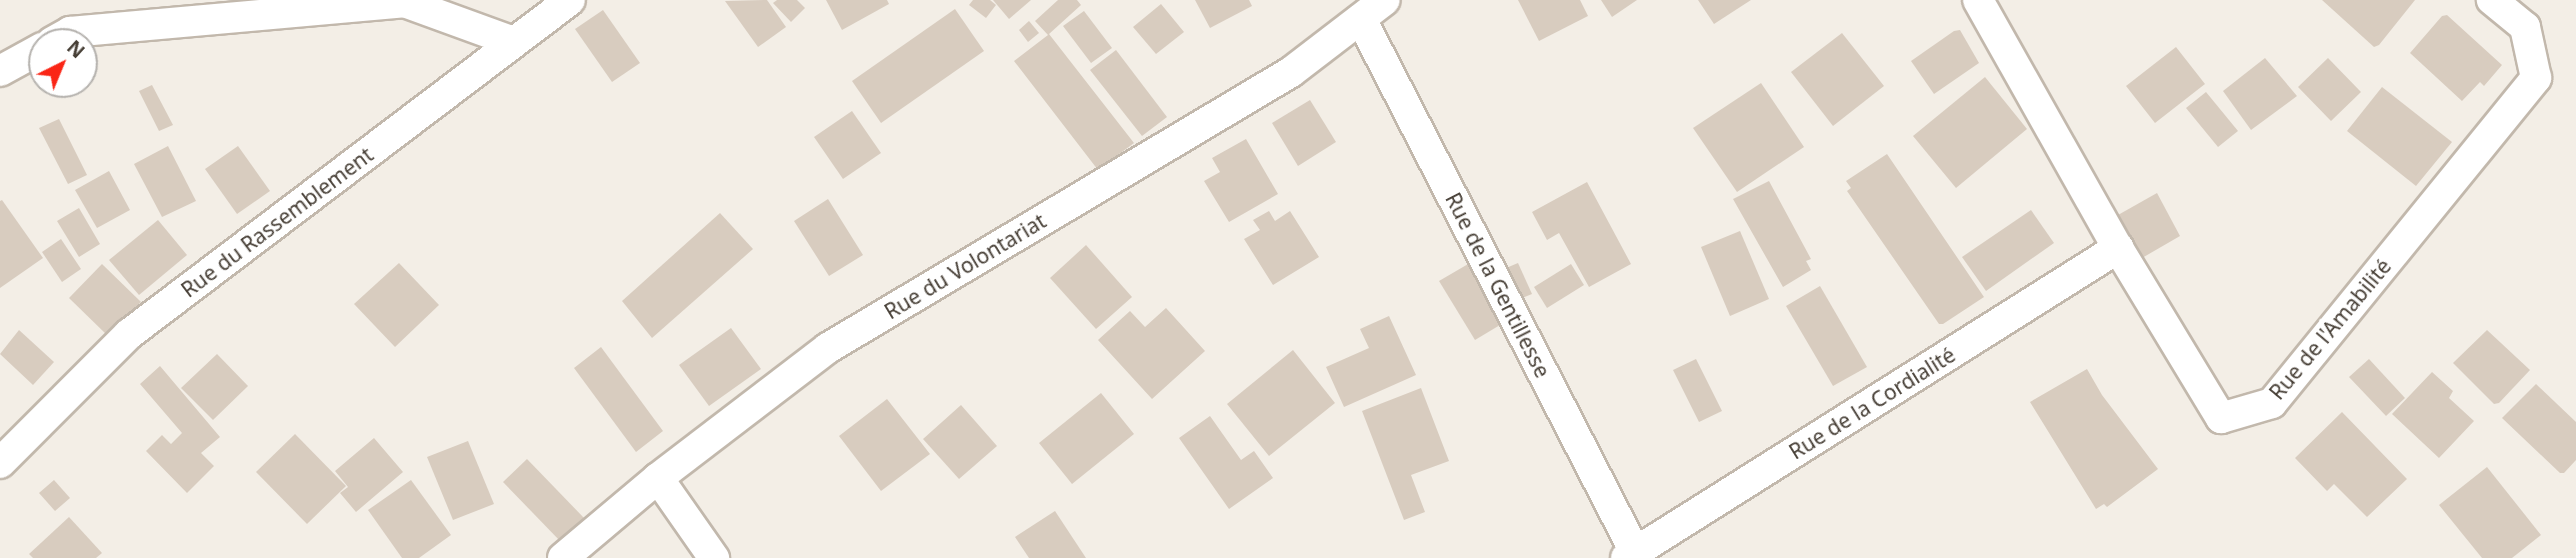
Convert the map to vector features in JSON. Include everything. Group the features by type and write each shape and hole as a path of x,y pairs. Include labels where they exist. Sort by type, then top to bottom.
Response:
{"street":[{"name":"Rue du Rassemblement","path":"0,463 129,334 570,0"},
{"name":"Rue du Volontariat","path":"563,558 658,478 828,348 1291,72 1385,0"},
{"name":"Rue de l'Amabilité","path":"1978,0 2118,248 2221,418 2272,402 2536,78 2525,27 2492,0"},
{"path":"98,29 404,2 514,42"},
{"name":"Rue de la Gentillesse","path":"1361,19 1631,555"},
{"path":"0,71 28,56"},
{"name":"Rue de la Cordialité","path":"1631,555 2118,248"},
{"path":"658,478 714,558"}],"building":[{"path":"767,0 786,27 758,47 725,1"},
{"path":"777,0 797,0 805,8 791,22 773,3"},
{"path":"826,0 887,0 889,4 842,30"},
{"path":"973,0 990,0 996,5 986,18 969,5"},
{"path":"993,0 1031,0 1009,19"},
{"path":"1058,0 1077,0 1081,5 1049,34 1134,143 1098,170 1014,61 1048,35 1035,21"},
{"path":"1195,0 1249,0 1252,6 1210,28"},
{"path":"1518,0 1580,0 1588,16 1539,41"},
{"path":"1601,0 1637,0 1612,17"},
{"path":"1698,0 1751,0 1714,24"},
{"path":"2322,0 2415,0 2379,45 2374,47"},
{"path":"1161,4 1184,32 1156,54 1133,27"},
{"path":"955,9 984,51 881,123 852,81"},
{"path":"603,10 640,63 612,82 575,29"},
{"path":"1084,11 1112,48 1091,63 1063,26"},
{"path":"2447,15 2502,65 2484,86 2480,82 2462,101 2410,53 2442,16"},
{"path":"1029,21 1039,33 1028,42 1019,30"},
{"path":"1960,30 1979,63 1934,94 1911,61 1954,31"},
{"path":"1842,33 1884,86 1833,126 1791,72"},
{"path":"2176,47 2205,84 2155,123 2126,86"},
{"path":"1116,50 1167,117 1142,136 1090,70"},
{"path":"2265,58 2297,96 2251,130 2223,91"},
{"path":"2328,58 2361,92 2331,121 2298,87"},
{"path":"1985,77 2027,129 1956,188 1913,136"},
{"path":"1761,83 1804,147 1737,192 1693,128"},
{"path":"152,85 173,125 159,131 139,91"},
{"path":"2382,87 2452,142 2416,186 2347,131"},
{"path":"2206,92 2238,131 2218,147 2186,108"},
{"path":"1310,100 1336,142 1298,166 1272,123"},
{"path":"852,111 881,153 843,179 814,137"},
{"path":"59,119 87,175 68,184 39,128"},
{"path":"1246,139 1278,194 1229,222 1204,181 1220,172 1212,158"},
{"path":"168,146 196,201 162,217 134,164"},
{"path":"238,146 270,191 237,214 205,169"},
{"path":"1887,154 1984,297 1943,324 1939,324 1847,191 1851,188 1846,181"},
{"path":"109,171 130,210 97,228 75,190"},
{"path":"1769,181 1811,259 1806,261 1811,270 1783,287 1733,199"},
{"path":"1587,182 1631,264 1589,287 1559,233 1547,240 1532,212"},
{"path":"2157,193 2180,236 2142,258 2118,215"},
{"path":"828,199 863,255 829,276 794,221"},
{"path":"2,200 43,258 0,288 0,201"},
{"path":"79,208 100,244 79,257 57,221"},
{"path":"2031,210 2054,243 1986,291 1962,257"},
{"path":"1269,211 1275,221 1290,211 1319,257 1273,285 1244,239 1260,230 1253,220"},
{"path":"720,213 753,249 652,338 622,301"},
{"path":"158,220 187,255 139,295 109,260"},
{"path":"1740,231 1769,299 1730,316 1701,247"},
{"path":"61,239 81,269 62,282 42,252"},
{"path":"1086,245 1132,297 1096,329 1050,278"},
{"path":"1475,260 1510,319 1475,340 1439,281"},
{"path":"399,263 439,305 395,347 354,304"},
{"path":"1518,263 1532,294 1513,302 1499,271"},
{"path":"102,264 141,302 108,336 69,298"},
{"path":"1571,264 1584,285 1547,308 1534,287"},
{"path":"1820,286 1867,367 1833,386 1786,306"},
{"path":"1166,308 1205,351 1152,399 1098,340 1130,311 1145,327"},
{"path":"1389,316 1416,375 1344,407 1326,367 1369,348 1360,329"},
{"path":"731,328 761,369 709,406 679,365"},
{"path":"19,330 54,362 33,385 0,354"},
{"path":"2487,330 2530,370 2499,403 2494,404 2453,363"},
{"path":"601,347 663,431 636,452 574,368"},
{"path":"1293,350 1335,403 1269,456 1227,404"},
{"path":"217,354 248,386 213,420 181,388"},
{"path":"1696,359 1722,411 1699,422 1673,370"},
{"path":"2369,359 2405,398 2386,416 2349,377"},
{"path":"160,366 220,437 201,453 214,466 187,493 146,451 162,435 171,444 182,433 140,384"},
{"path":"2087,369 2102,395 2158,469 2107,507 2104,504 2096,509 2030,402"},
{"path":"2432,372 2453,391 2449,398 2474,421 2439,458 2392,414"},
{"path":"2536,384 2576,422 2576,460 2564,473 2560,473 2502,418"},
{"path":"1421,388 1449,461 1411,475 1425,512 1404,520 1362,411"},
{"path":"1101,393 1134,434 1072,484 1039,443"},
{"path":"887,399 930,454 881,491 839,436"},
{"path":"961,405 997,446 959,479 923,439"},
{"path":"2342,412 2407,479 2367,517 2334,484 2327,491 2295,458"},
{"path":"1210,416 1241,460 1254,451 1273,478 1229,509 1179,438"},
{"path":"295,434 346,486 307,524 256,472"},
{"path":"374,438 403,472 356,512 340,493 348,487 335,471"},
{"path":"468,441 494,504 453,520 427,457"},
{"path":"527,459 585,519 561,542 503,482"},
{"path":"2487,467 2541,535 2512,558 2482,558 2439,505"},
{"path":"54,480 70,498 55,511 39,493"},
{"path":"411,480 451,535 419,558 402,558 368,510"},
{"path":"1055,511 1086,558 1029,558 1015,537"},
{"path":"69,517 102,553 96,558 33,558 29,554"}]}
